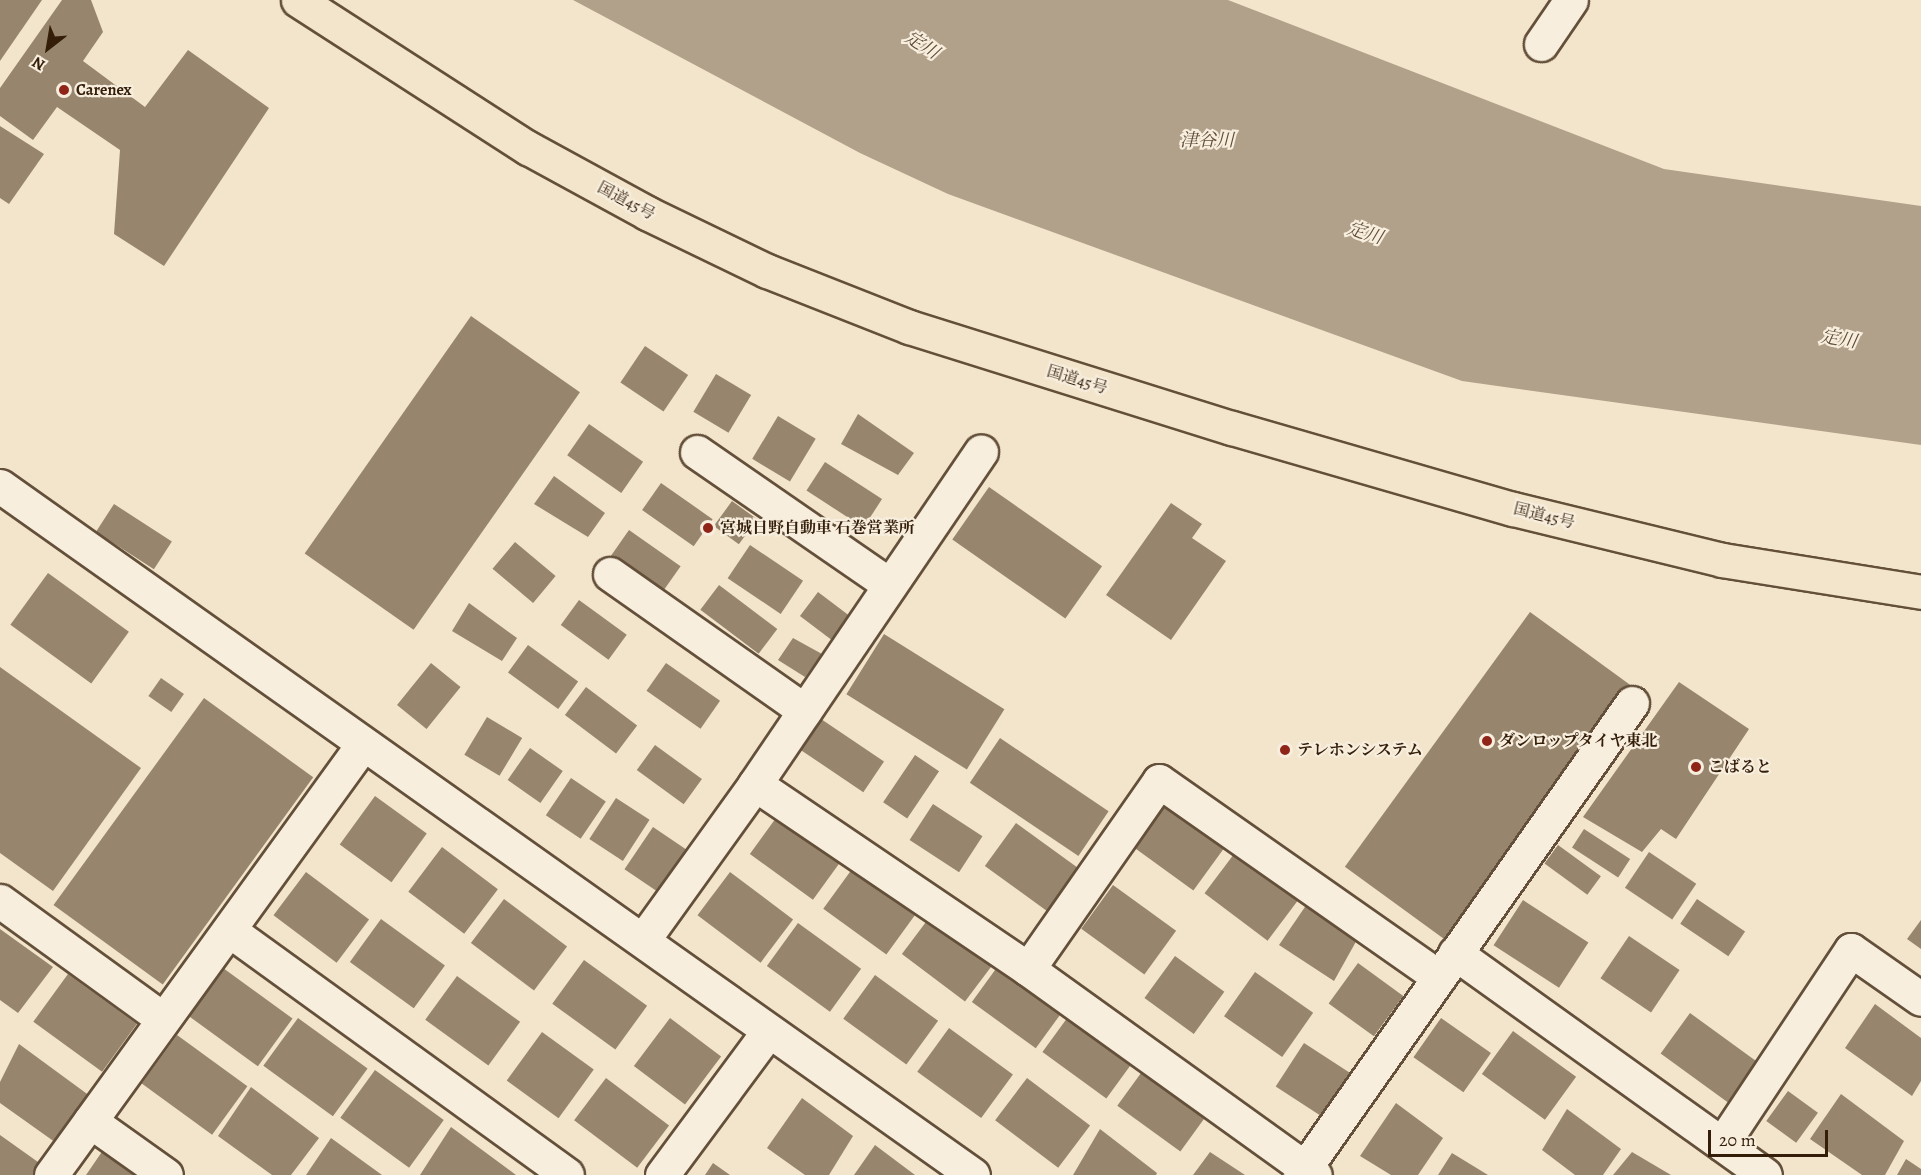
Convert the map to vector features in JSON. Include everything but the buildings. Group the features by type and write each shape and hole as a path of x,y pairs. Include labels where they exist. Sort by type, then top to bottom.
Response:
{"highway":[{"name":"国道45号","path":"298,0 528,148 647,213 767,271 909,327 1232,428 1513,509 1722,560 1921,592"}],"street":[{"path":"1541,44 1571,0"},
{"path":"697,452 890,585"},
{"path":"643,940 755,784 981,452"},
{"path":"0,486 973,1175"},
{"path":"610,574 805,711"},
{"path":"755,784 1029,969 1306,1173 1447,965 1632,703"},
{"path":"51,1175 363,744"},
{"path":"1029,969 1159,781 1447,965 1722,1144 1765,1175"},
{"path":"0,901 163,1019"},
{"path":"229,930 567,1175"},
{"path":"1722,1144 1851,950 1921,999"},
{"path":"662,1175 768,1032"},
{"path":"90,1121 166,1175"}],"water":[{"name":"津谷川","path":"573,0 1228,0 1664,169 1921,206 1921,445 1462,381 948,194 860,153"}],"place":[{"name":"Carenex","path":"64,90"},
{"name":"宮城日野自動車 石巻営業所","path":"708,528"},
{"name":"ダンロップタイヤ東北","path":"1487,741"},
{"name":"テレホンシステム","path":"1285,750"},
{"name":"こばると","path":"1696,767"}],"water label":[{"name":"定川","path":"922,45"},
{"name":"定川","path":"1365,233"},
{"name":"定川","path":"1839,339"}]}
